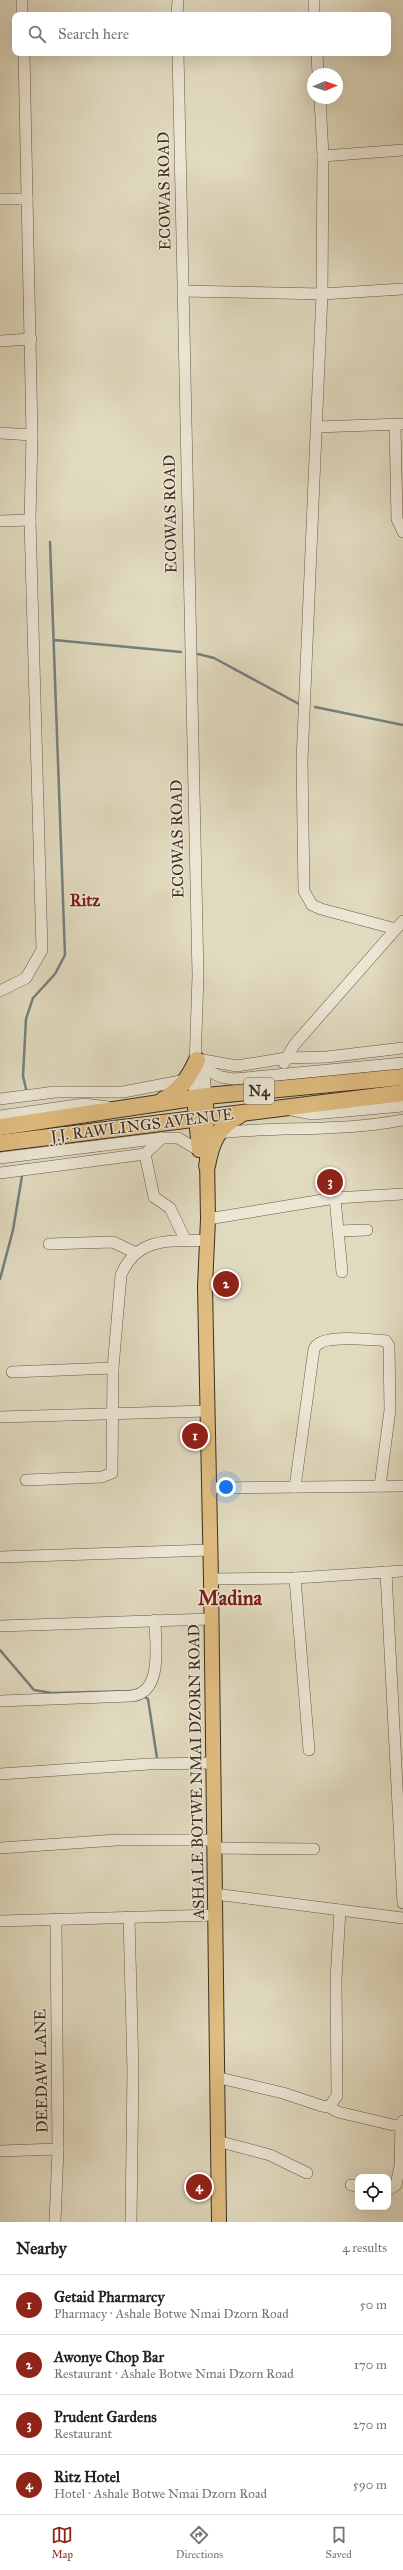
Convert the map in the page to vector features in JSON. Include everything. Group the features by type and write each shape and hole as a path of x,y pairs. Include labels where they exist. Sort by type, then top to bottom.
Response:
{"highway":[{"path":"158,1103 176,1092 187,1080 202,1059"},
{"name":"N4","path":"116,1110 158,1103 200,1107 251,1092 403,1077"},
{"name":"J.J. RAWLINGS AVENUE","path":"0,1143 133,1127 200,1107 243,1113 403,1093"},
{"name":"J.J. RAWLINGS AVENUE","path":"0,1127 116,1110"},
{"path":"207,1166 210,1148 218,1133 230,1120 243,1113"}],"main road":[{"path":"200,1107 200,1148 205,1243"},
{"path":"200,1107 207,1166 208,1219 205,1243"},
{"name":"ASHALE BOTWE NMAI DZORN ROAD","path":"205,1243 215,1844 216,2077 219,2222"}],"street":[{"path":"22,0 22,12"},
{"path":"178,0 178,12"},
{"path":"314,0 314,12"},
{"path":"0,991 26,978 42,950 30,520 32,435 31,339 24,56"},
{"name":"ECOWAS ROAD","path":"178,56 198,975 202,1059 200,1107"},
{"path":"317,56 318,68"},
{"path":"280,1075 286,1058 294,1045 399,925 321,909 312,905 304,891 302,761 322,294 323,156 320,104"},
{"path":"323,156 403,150"},
{"path":"0,199 27,199"},
{"path":"183,291 322,294 403,289"},
{"path":"0,341 31,339"},
{"path":"316,427 399,424 397,519 403,532"},
{"path":"0,433 32,435"},
{"path":"0,521 30,520"},
{"path":"202,1059 236,1066 286,1058 327,1057 403,1048"},
{"path":"202,1059 221,1077 234,1079 403,1063"},
{"path":"0,1099 55,1092 123,1092 187,1080"},
{"path":"0,1116 84,1104 116,1110"},
{"path":"285,1108 312,1114 403,1106"},
{"path":"218,1133 276,1128 352,1127 403,1120"},
{"path":"0,1173 145,1154 162,1138"},
{"path":"0,1158 162,1138 178,1138 195,1148 200,1148"},
{"path":"145,1154 154,1197 170,1208 184,1239"},
{"path":"208,1219 335,1198 403,1194"},
{"path":"335,1198 342,1272"},
{"path":"338,1231 368,1230"},
{"path":"26,1480 108,1476 113,1468 113,1368 121,1275 126,1262 134,1252 165,1241 184,1239 205,1243"},
{"path":"49,1244 113,1242 134,1252"},
{"path":"295,1487 314,1349 321,1342 329,1339 380,1340 386,1342 389,1346 390,1410 380,1486"},
{"path":"12,1372 113,1368"},
{"path":"0,1417 207,1411"},
{"path":"209,1488 403,1486"},
{"path":"0,1557 210,1550"},
{"path":"211,1579 295,1578 403,1571"},
{"path":"386,1572 403,1903"},
{"path":"295,1578 309,1750"},
{"path":"0,1626 211,1619"},
{"path":"0,1701 141,1693 152,1684 154,1673 155,1620"},
{"path":"0,1774 149,1764 213,1763"},
{"path":"0,1848 117,1840 314,1849"},
{"path":"215,1894 403,1918"},
{"path":"329,2107 336,2096 336,1980 340,1910"},
{"path":"0,1921 215,1915"},
{"path":"129,1917 133,2070 131,2222"},
{"name":"DEEDAW LANE","path":"55,2222 58,2149 56,1919"},
{"path":"216,2077 329,2107 338,2112 402,2123 399,2176 396,2185 391,2188"},
{"path":"217,2141 270,2154 307,2173"},
{"path":"0,2151 58,2149"}],"waterway":[{"path":"26,1089 23,1076 26,1019 33,998 55,974 65,955 50,542"},
{"path":"54,640 181,652"},
{"path":"198,654 214,658 299,704"},
{"path":"315,707 403,725"},
{"path":"0,1279 13,1230 22,1176"},
{"path":"0,1650 34,1690 52,1693 134,1691"},
{"path":"143,1696 148,1699 157,1758"}],"place":[{"name":"Prudent Gardens","path":"330,1182"},
{"name":"Awonye Chop Bar","path":"226,1284"},
{"name":"Getaid Pharmarcy","path":"195,1436"},
{"name":"Ritz Hotel","path":"199,2187"}],"district":[{"name":"Ritz","path":"85,900"},
{"name":"Madina","path":"230,1598"}]}
